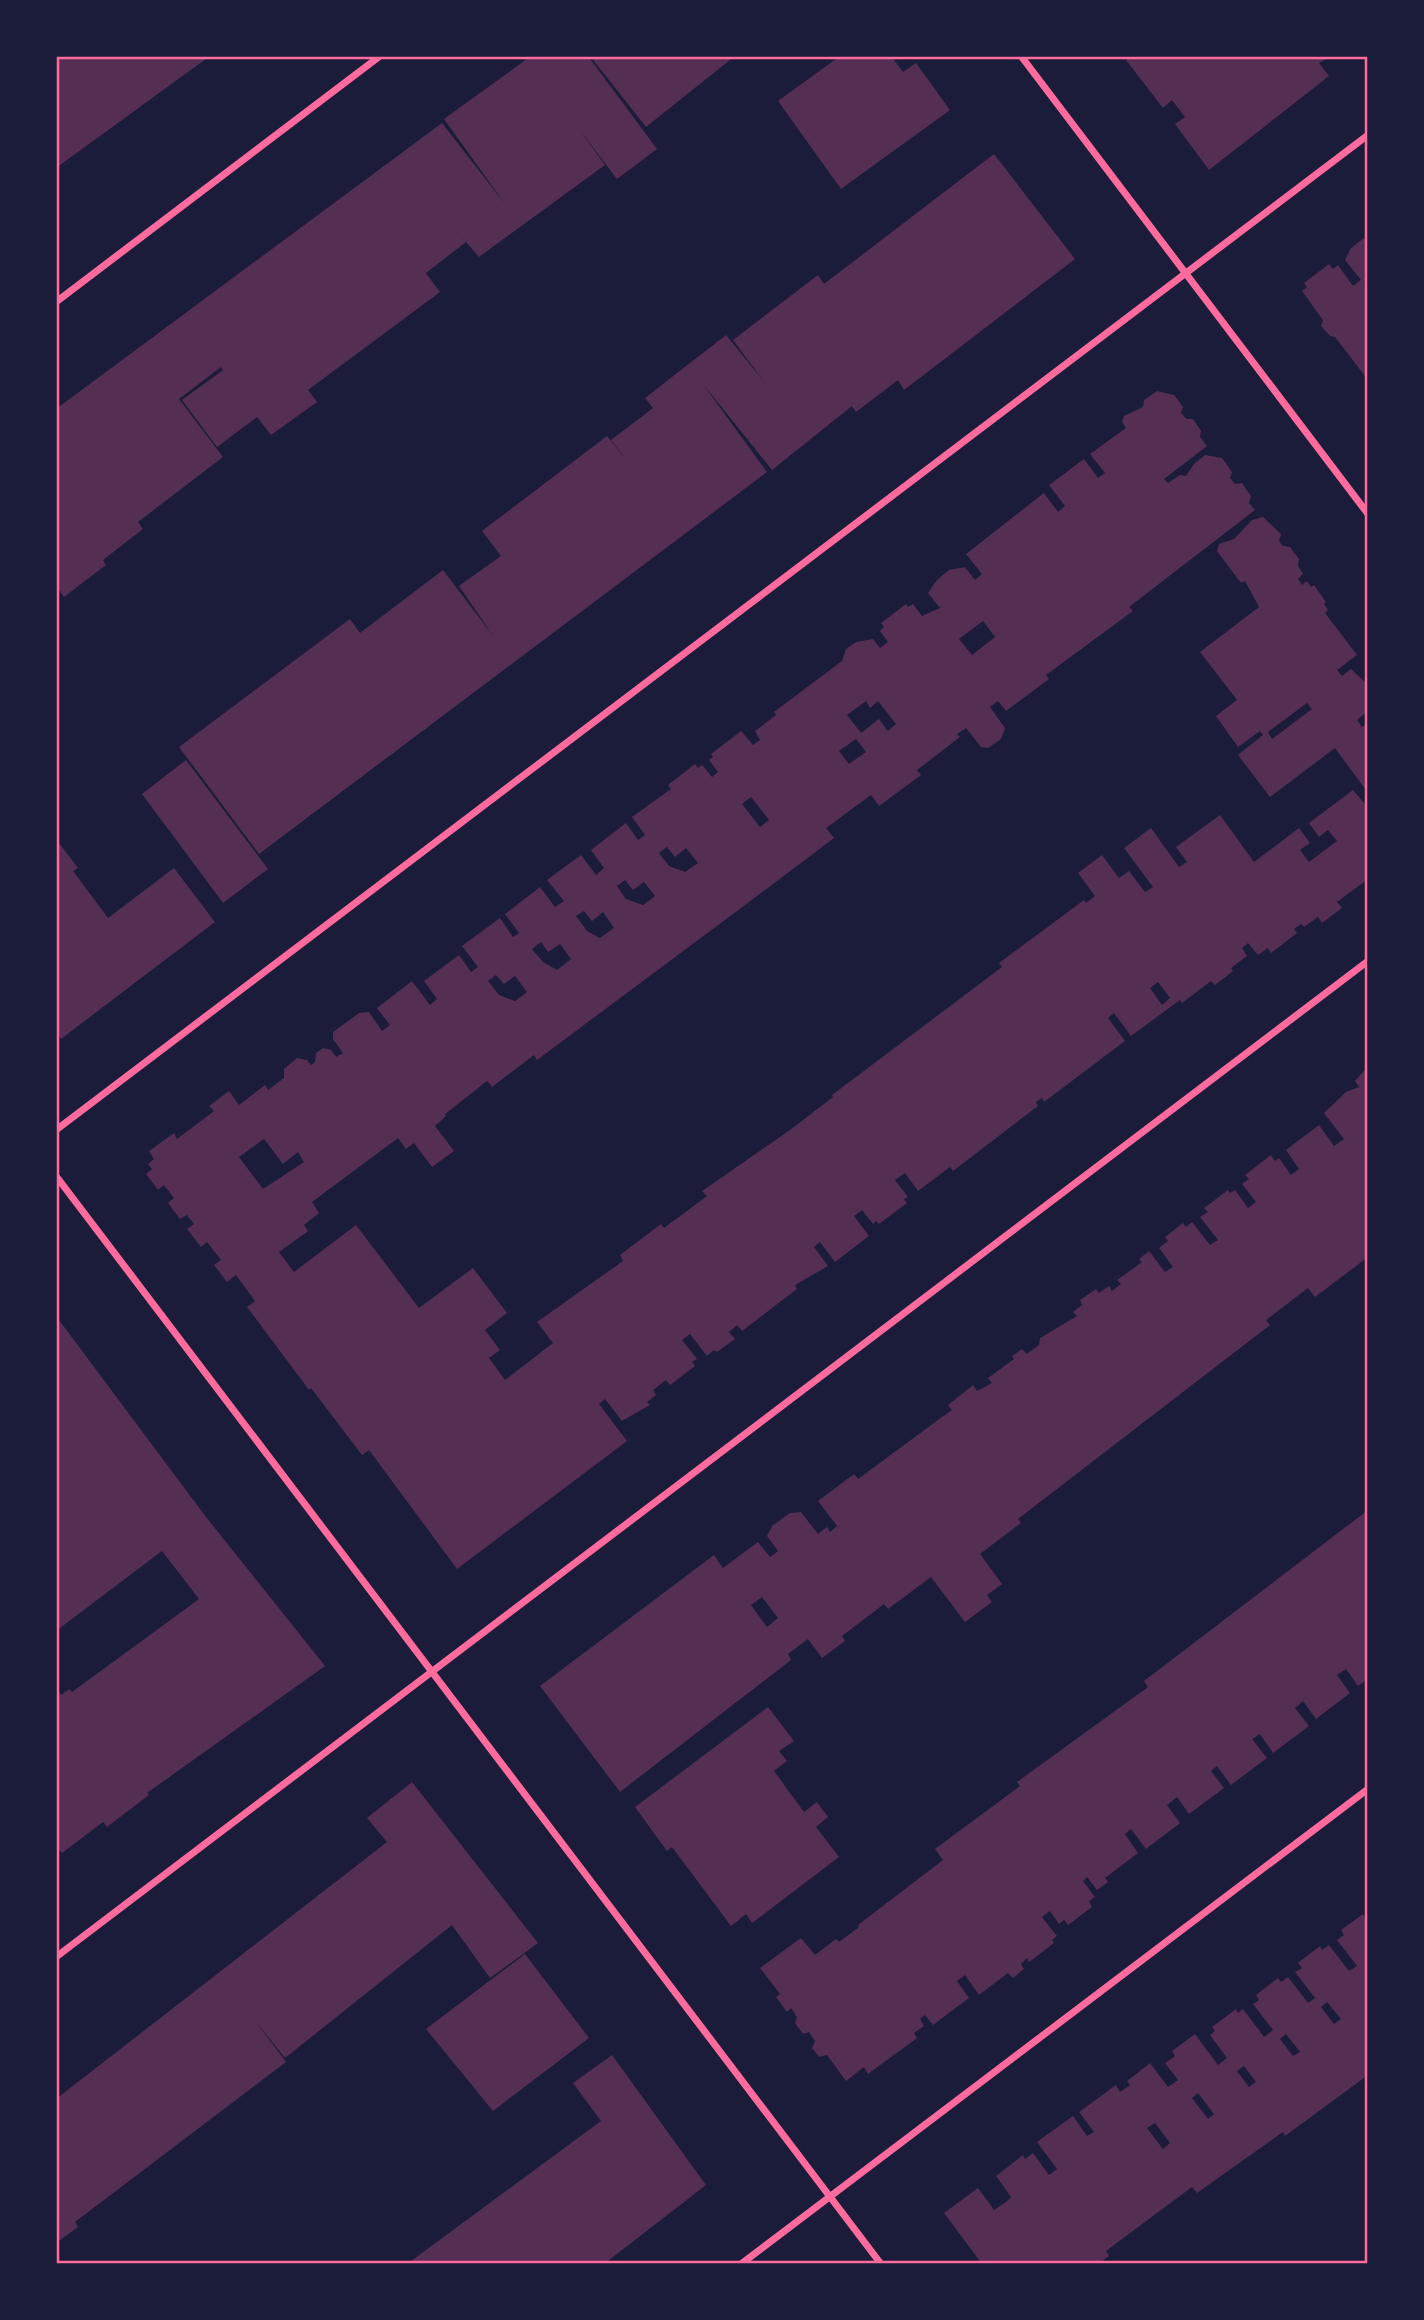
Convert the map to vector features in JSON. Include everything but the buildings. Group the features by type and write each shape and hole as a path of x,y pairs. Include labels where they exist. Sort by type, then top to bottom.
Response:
{"street":[{"path":"56,302 380,56"},
{"path":"1021,56 1368,514"},
{"path":"56,1130 1368,135"},
{"path":"56,1957 1368,961"},
{"path":"56,1176 881,2264"},
{"path":"741,2264 1368,1788"}]}
